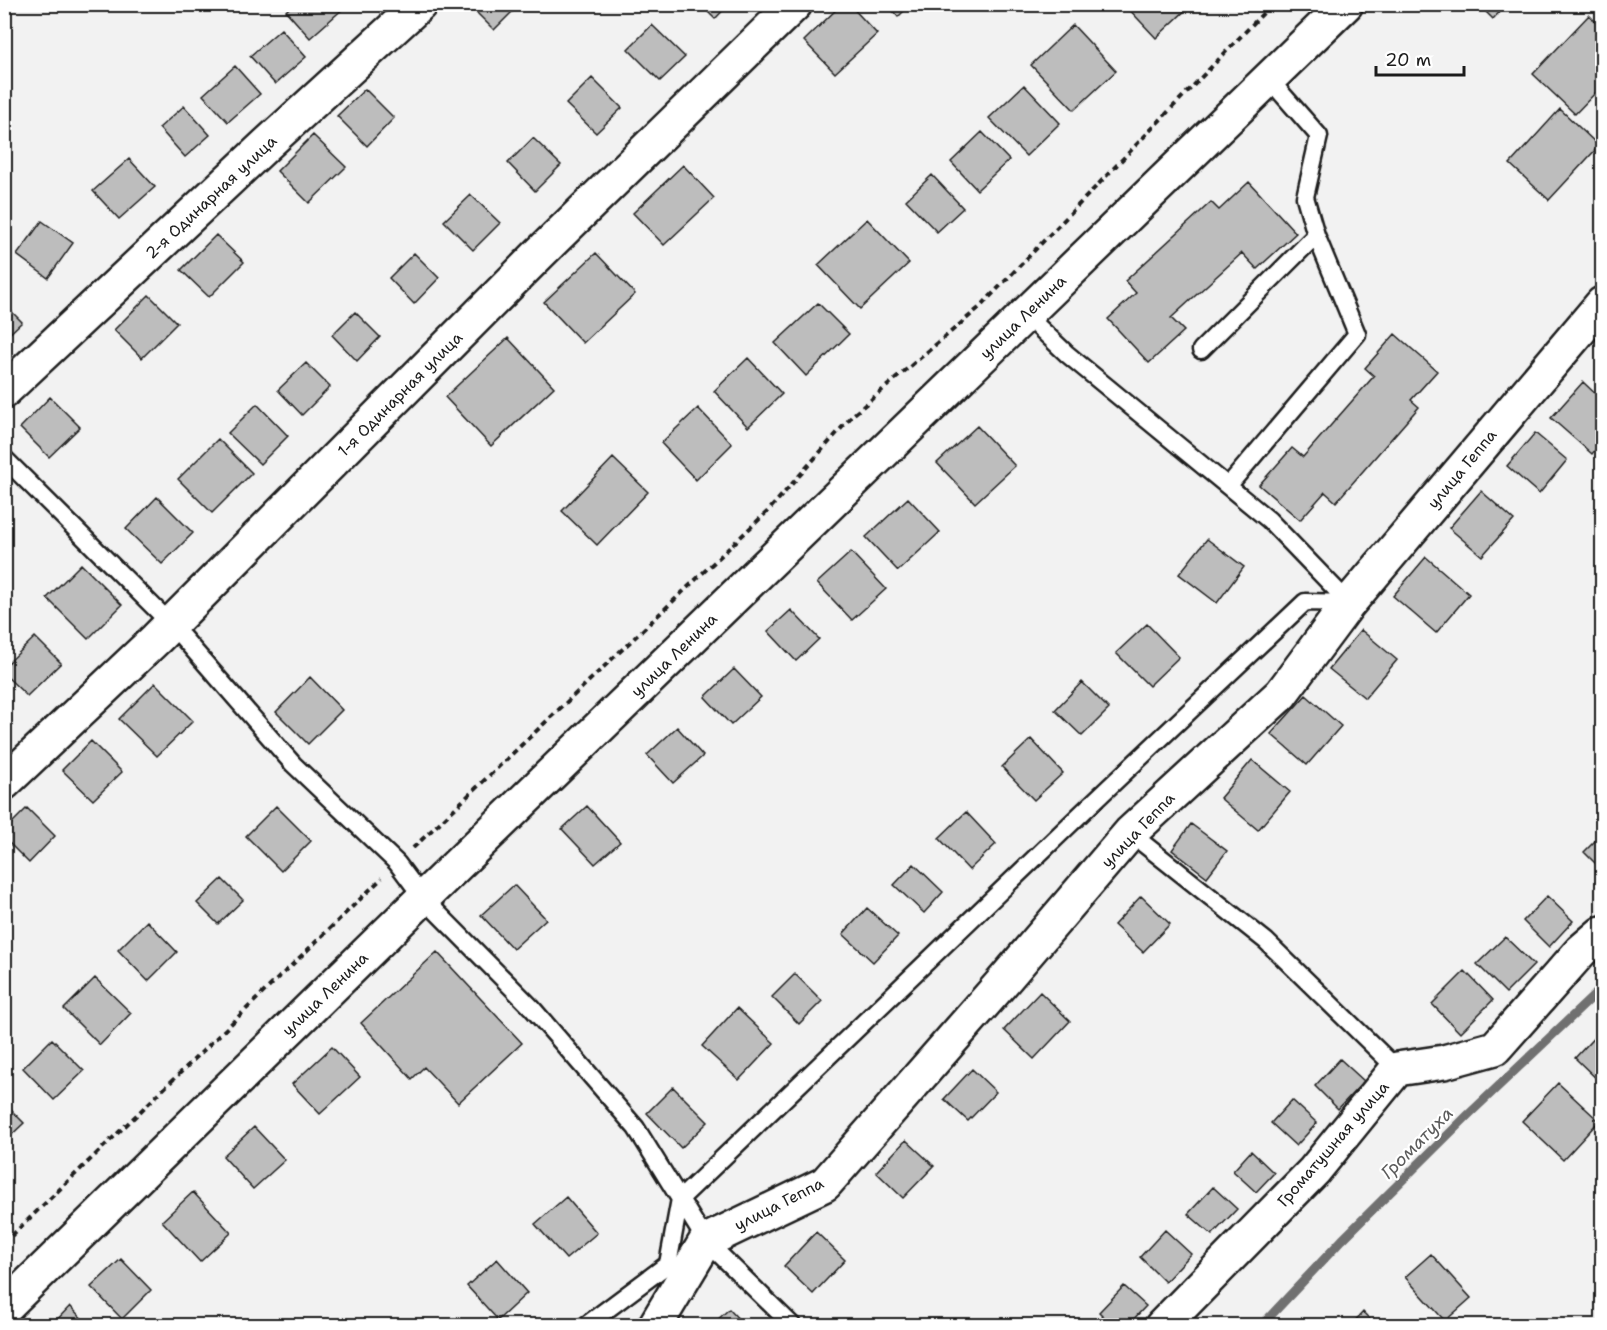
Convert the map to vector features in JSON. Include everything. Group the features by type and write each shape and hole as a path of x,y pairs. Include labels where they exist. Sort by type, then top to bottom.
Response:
{"street":[{"name":"2-я Одинарная улица","path":"4,391 420,4"},
{"name":"1-я Одинарная улица","path":"4,783 171,624 540,253 795,4"},
{"name":"улица Ленина","path":"4,1308 423,898 1346,4"},
{"name":"улица Геппа","path":"706,1241 825,1184 1131,832 1281,694 1349,603 1602,304"},
{"name":"Громатушная улица","path":"1162,1326 1314,1170 1397,1069 1444,1062 1495,1048 1581,951 1602,933"},
{"path":"655,1326 706,1241"}],"lane":[{"path":"1228,486 1357,334 1316,235 1305,197 1319,136 1269,79"},
{"path":"1201,350 1316,235"},
{"path":"1026,315 1067,354 1269,520 1349,603"},
{"path":"4,458 171,624 293,764 398,863 423,898 532,1008 636,1128 706,1241 793,1326"},
{"path":"585,1326 668,1264 680,1199 1087,808 1305,602 1349,603"},
{"path":"1131,832 1266,941 1397,1069"}],"path":[{"path":"4,1243 398,863 768,511 853,415 980,307 1272,4"}],"building":[{"path":"293,4 342,4 345,7 310,38 286,11"},
{"path":"468,4 520,4 494,30"},
{"path":"700,4 729,4 715,19"},
{"path":"842,4 849,4 877,34 835,73 804,41"},
{"path":"887,4 911,4 898,17"},
{"path":"1124,4 1189,4 1190,6 1156,38"},
{"path":"1478,4 1507,4 1493,19"},
{"path":"1589,15 1602,28 1602,86 1575,114 1533,74"},
{"path":"652,25 685,57 660,81 628,49"},
{"path":"1073,25 1116,71 1074,110 1031,65"},
{"path":"281,29 306,57 275,84 250,56"},
{"path":"235,66 260,94 228,122 203,95"},
{"path":"592,78 622,108 596,133 566,104"},
{"path":"1024,85 1060,123 1026,156 989,118"},
{"path":"365,89 394,118 367,146 337,116"},
{"path":"184,106 210,135 185,157 159,128"},
{"path":"1560,109 1599,146 1549,200 1510,164"},
{"path":"982,132 1009,160 977,190 951,162"},
{"path":"313,135 346,167 309,203 277,171"},
{"path":"533,138 561,165 535,191 508,163"},
{"path":"129,159 155,187 119,219 93,191"},
{"path":"683,165 714,198 664,245 633,213"},
{"path":"932,175 963,208 937,232 906,200"},
{"path":"1249,182 1296,233 1257,269 1242,253 1171,318 1184,331 1149,363 1108,319 1136,293 1125,281 1211,202 1219,210"},
{"path":"471,195 500,223 473,250 444,221"},
{"path":"867,219 909,263 860,309 818,265"},
{"path":"42,221 73,243 48,278 17,255"},
{"path":"216,235 244,262 209,297 181,270"},
{"path":"414,253 439,278 414,304 389,278"},
{"path":"596,253 635,294 583,343 544,302"},
{"path":"149,295 177,323 142,358 114,330"},
{"path":"818,303 849,334 806,376 775,343"},
{"path":"4,304 22,322 4,339"},
{"path":"355,312 380,337 357,361 332,335"},
{"path":"1395,334 1437,371 1411,400 1419,407 1336,502 1325,492 1300,520 1259,485 1292,448 1303,457 1374,376 1365,368"},
{"path":"508,338 554,387 491,446 445,397"},
{"path":"748,358 782,394 748,427 714,391"},
{"path":"306,363 330,387 302,415 278,390"},
{"path":"1583,382 1602,400 1602,442 1592,454 1551,418"},
{"path":"50,397 80,427 49,457 20,428"},
{"path":"257,404 288,436 260,464 228,433"},
{"path":"698,408 732,444 696,480 661,443"},
{"path":"977,426 1015,466 975,503 937,463"},
{"path":"1535,433 1567,460 1539,494 1507,466"},
{"path":"218,439 252,473 212,513 178,479"},
{"path":"613,458 648,492 597,545 562,511"},
{"path":"1481,491 1514,520 1482,556 1449,528"},
{"path":"157,497 193,533 162,564 126,529"},
{"path":"908,498 940,532 898,571 866,537"},
{"path":"1207,539 1244,567 1217,603 1179,574"},
{"path":"851,552 886,589 852,620 817,583"},
{"path":"1426,557 1469,594 1436,633 1393,596"},
{"path":"81,564 122,605 88,639 47,598"},
{"path":"791,610 819,639 796,661 768,631"},
{"path":"1147,624 1179,657 1149,686 1116,653"},
{"path":"1361,630 1397,660 1365,698 1329,669"},
{"path":"35,637 61,663 27,696 4,674 4,667"},
{"path":"734,669 761,697 731,725 705,697"},
{"path":"310,677 342,710 308,744 276,712"},
{"path":"1082,682 1109,709 1082,736 1055,710"},
{"path":"155,683 193,721 157,756 119,719"},
{"path":"1306,695 1341,726 1307,765 1271,734"},
{"path":"677,727 703,756 673,783 647,755"},
{"path":"1031,739 1063,773 1034,800 1002,767"},
{"path":"91,741 122,772 93,800 62,770"},
{"path":"1252,760 1290,792 1258,830 1220,798"},
{"path":"276,806 311,841 281,871 246,836"},
{"path":"587,806 620,842 595,864 562,829"},
{"path":"27,808 55,836 29,863 4,838 4,831"},
{"path":"966,812 996,844 969,870 939,838"},
{"path":"1191,824 1227,851 1207,877 1172,850"},
{"path":"1602,834 1602,870 1584,852"},
{"path":"914,864 943,892 924,913 894,885"},
{"path":"222,879 243,900 218,924 197,903"},
{"path":"514,885 546,919 513,949 481,915"},
{"path":"1141,896 1170,924 1143,952 1114,925"},
{"path":"1547,896 1573,921 1549,947 1523,921"},
{"path":"867,908 898,936 873,962 843,934"},
{"path":"147,921 177,952 148,981 118,950"},
{"path":"1505,937 1534,965 1506,993 1477,964"},
{"path":"437,952 522,1043 458,1103 424,1067 412,1079 361,1023"},
{"path":"1465,971 1493,1000 1460,1033 1432,1004"},
{"path":"795,974 822,1001 799,1024 772,997"},
{"path":"95,978 131,1013 100,1045 64,1009"},
{"path":"1040,992 1070,1021 1034,1059 1004,1030"},
{"path":"737,1008 774,1043 739,1080 702,1046"},
{"path":"1602,1029 1602,1084 1575,1058"},
{"path":"52,1039 84,1071 54,1100 23,1068"},
{"path":"332,1047 360,1077 320,1114 292,1084"},
{"path":"1340,1059 1364,1081 1338,1109 1315,1086"},
{"path":"972,1069 996,1092 968,1121 944,1099"},
{"path":"1558,1083 1599,1121 1563,1160 1522,1121"},
{"path":"673,1087 708,1122 681,1148 647,1113"},
{"path":"1292,1100 1317,1123 1296,1146 1271,1123"},
{"path":"4,1103 24,1123 4,1142"},
{"path":"254,1127 285,1160 253,1189 223,1156"},
{"path":"906,1140 934,1166 903,1198 876,1172"},
{"path":"1251,1151 1274,1173 1256,1192 1233,1171"},
{"path":"1213,1187 1237,1209 1212,1235 1188,1214"},
{"path":"193,1192 231,1233 200,1262 162,1221"},
{"path":"566,1197 597,1233 566,1259 535,1224"},
{"path":"1165,1230 1191,1254 1165,1282 1140,1257"},
{"path":"816,1232 845,1260 813,1294 784,1266"},
{"path":"1431,1254 1471,1298 1445,1321 1405,1277"},
{"path":"121,1259 151,1290 122,1319 91,1287"},
{"path":"497,1259 527,1293 498,1320 467,1286"},
{"path":"1124,1286 1146,1306 1127,1326 1113,1326 1099,1312"},
{"path":"70,1306 89,1326 51,1326"},
{"path":"729,1309 745,1326 711,1326"},
{"path":"1363,1312 1376,1326 1350,1326"}],"waterway":[{"name":"Громатуха","path":"1261,1326 1342,1240 1468,1115 1602,988"}]}
